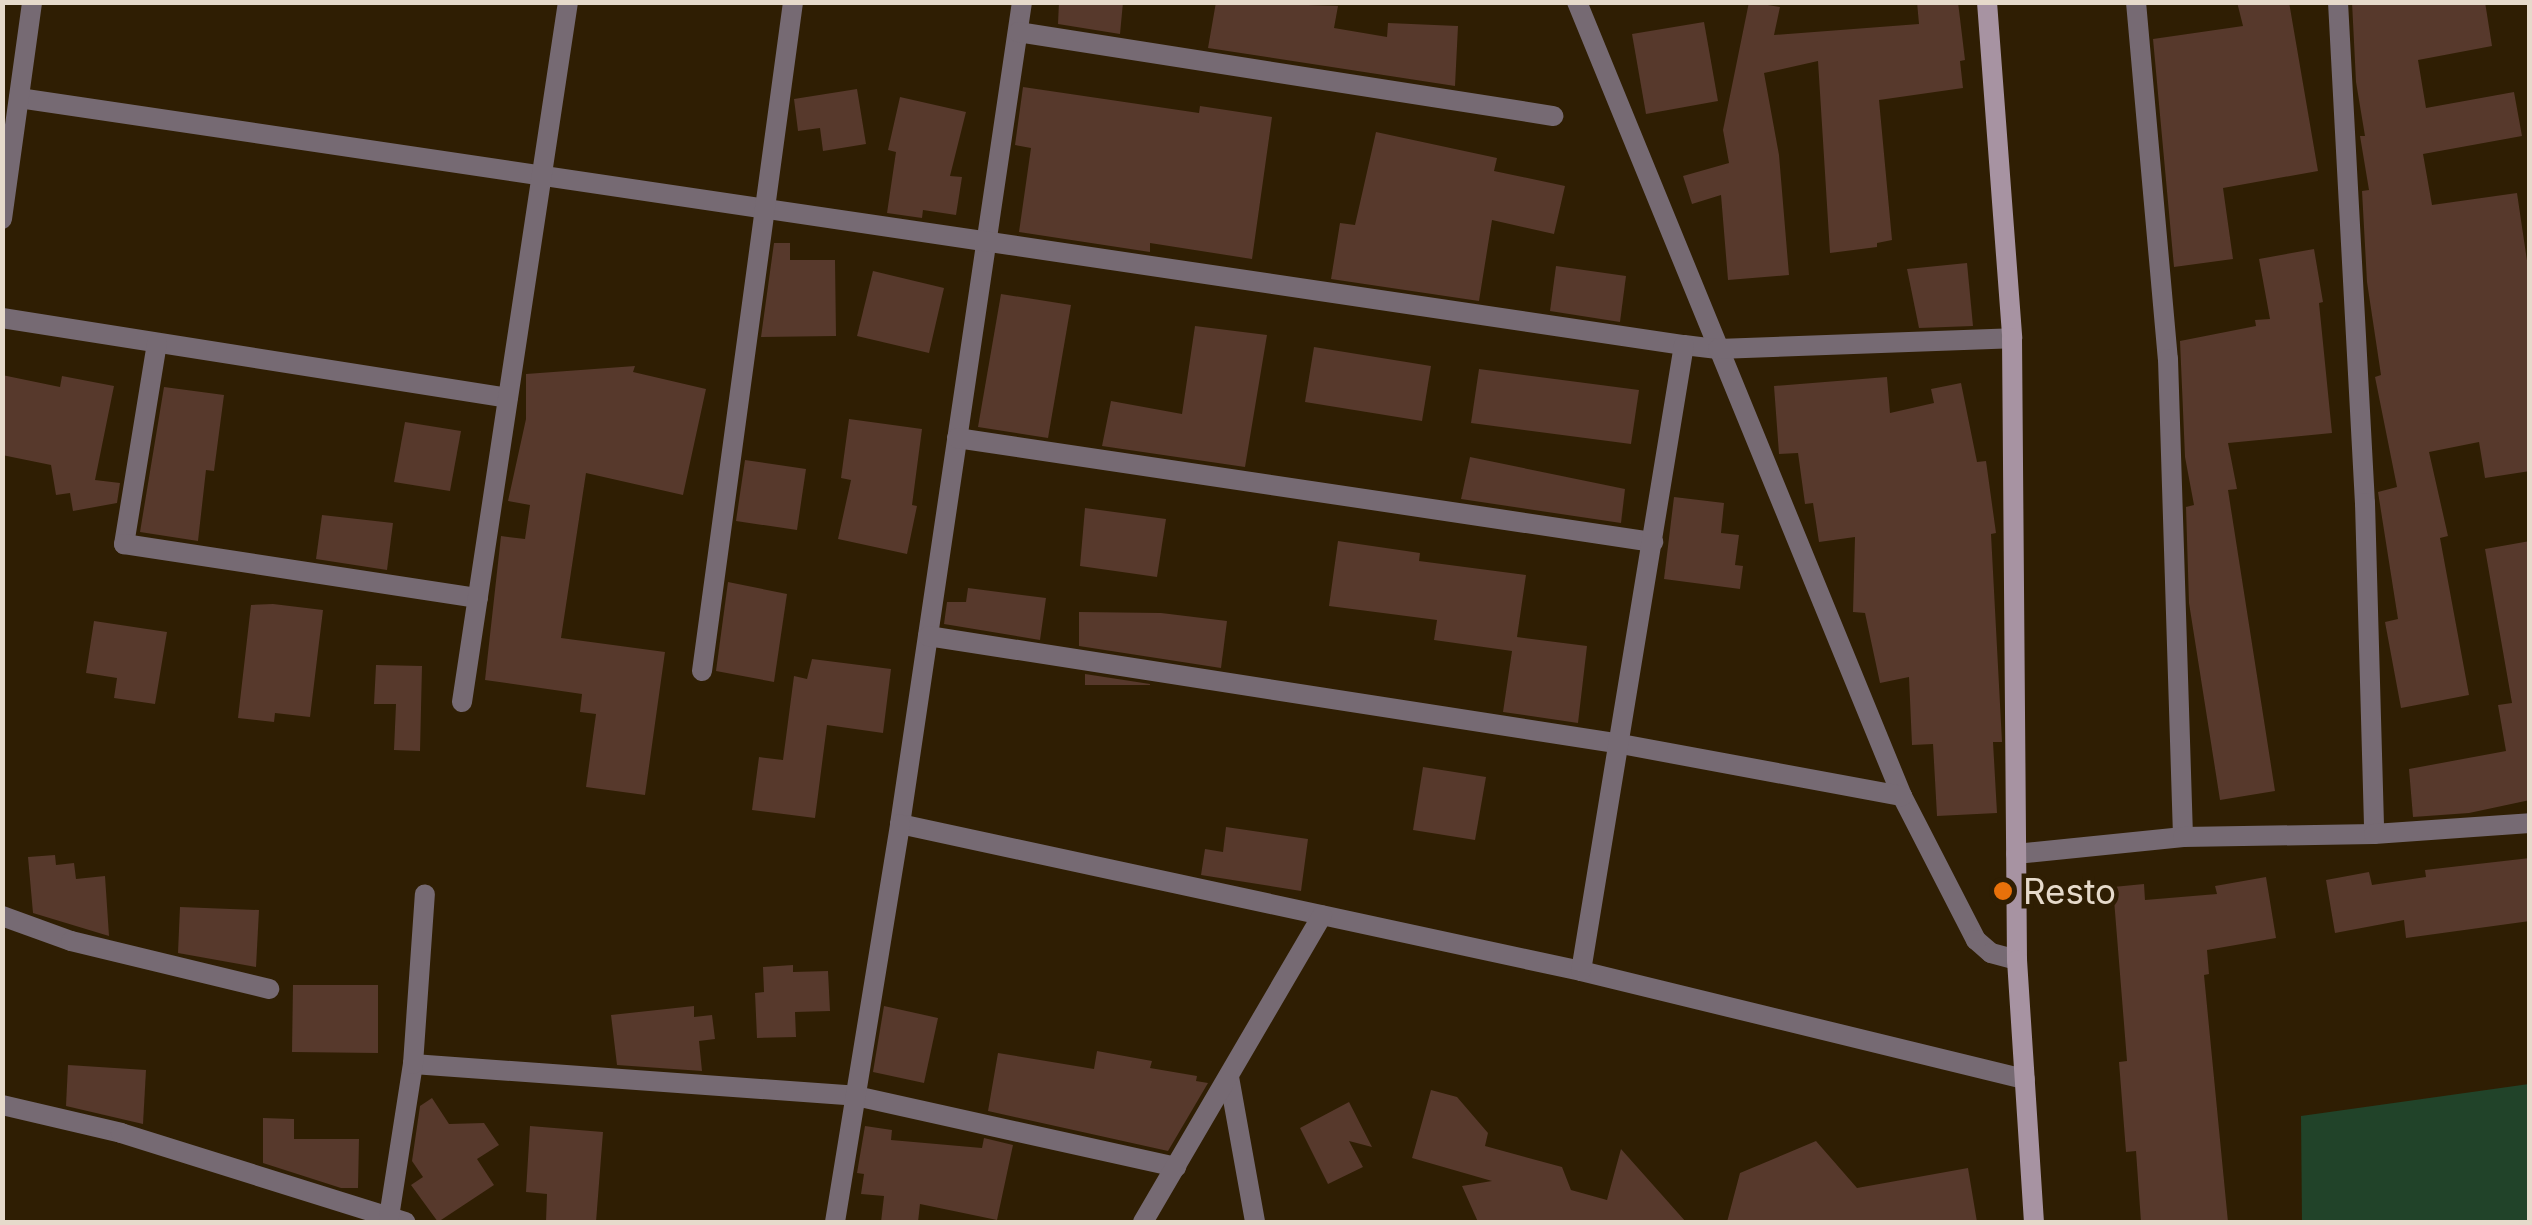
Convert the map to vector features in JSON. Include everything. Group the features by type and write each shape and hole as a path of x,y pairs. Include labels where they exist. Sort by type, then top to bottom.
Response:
{"street":[{"path":"2,219 32,2"},
{"path":"462,702 568,2"},
{"path":"702,671 793,2"},
{"path":"835,1222 900,824 1022,2"},
{"path":"1577,2 1902,796 1976,940 1992,953 2017,960"},
{"path":"1987,2 2012,338 2017,960 2034,1222"},
{"path":"2136,2 2168,359 2183,836"},
{"path":"2338,2 2365,503 2374,834"},
{"path":"1018,32 1553,116"},
{"path":"19,98 542,179 1684,345 1718,349 2012,338"},
{"path":"2,318 508,398"},
{"path":"157,343 124,544 478,598"},
{"path":"1581,971 1684,345"},
{"path":"957,438 1653,542"},
{"path":"928,636 1621,744 1902,796"},
{"path":"2016,854 2183,836 2374,834 2530,823"},
{"path":"900,824 1581,971 2024,1079"},
{"path":"2,1105 121,1133 397,1220 426,894"},
{"path":"2,916 71,941 269,989"},
{"path":"1143,1222 1322,916"},
{"path":"413,1064 856,1096 1176,1167"},
{"path":"1228,1077 1255,1222"}],"green space":[{"path":"2529,1084 2529,1222 2302,1222 2301,1116"}],"building":[{"path":"1059,2 1123,2 1120,34 1058,24"},
{"path":"1216,2 1338,6 1334,28 1387,37 1388,23 1458,26 1455,86 1208,48"},
{"path":"1749,2 1780,7 1774,35 1919,24 1917,2 1958,2 1965,60 1960,61 1963,88 1879,100 1892,240 1877,243 1877,247 1830,253 1818,61 1764,73 1779,155 1789,275 1728,280 1721,195 1692,204 1683,176 1729,163 1723,130"},
{"path":"2237,2 2289,2 2318,171 2223,188 2233,259 2174,267 2153,39 2243,26"},
{"path":"2352,2 2485,2 2492,46 2418,60 2426,108 2514,92 2522,136 2423,154 2432,205 2517,193 2530,281 2530,471 2485,478 2479,442 2429,452 2448,536 2440,538 2469,695 2401,708 2385,622 2398,619 2378,492 2397,487 2375,377 2381,375 2367,282 2362,191 2369,190 2360,136 2365,136 2356,82"},
{"path":"1704,22 1718,101 1646,114 1632,34"},
{"path":"1023,87 1199,113 1200,106 1272,117 1252,259 1150,243 1150,252 1019,232 1031,148 1015,145"},
{"path":"857,89 866,144 823,151 820,128 798,131 794,99"},
{"path":"900,97 966,112 950,176 962,177 956,215 923,210 922,218 887,213 896,152 888,150"},
{"path":"1376,132 1497,158 1494,171 1565,186 1554,234 1492,220 1479,301 1331,279 1340,223 1355,225"},
{"path":"774,243 790,243 790,260 835,260 836,336 761,337"},
{"path":"2314,249 2323,302 2319,303 2332,433 2228,443 2237,489 2228,490 2275,791 2220,800 2189,603 2186,507 2194,505 2185,457 2180,341 2256,326 2255,320 2270,319 2259,259"},
{"path":"1967,263 1973,326 1919,328 1907,269"},
{"path":"1556,266 1626,276 1620,322 1550,311"},
{"path":"873,271 944,288 929,353 857,336"},
{"path":"1001,294 1071,305 1048,438 978,427"},
{"path":"1195,326 1267,335 1245,467 1102,446 1111,401 1182,414"},
{"path":"1314,347 1431,366 1422,421 1305,402"},
{"path":"635,366 633,372 706,389 683,495 586,473 561,638 665,652 645,795 586,787 596,714 580,712 582,694 485,680 501,536 525,539 530,505 508,501 526,419 526,374"},
{"path":"1479,369 1639,390 1631,444 1471,423"},
{"path":"2,375 60,387 62,376 114,386 95,480 120,483 117,503 73,511 70,493 56,495 51,465 2,455"},
{"path":"1887,377 1890,413 1934,403 1931,389 1961,383 1977,462 1986,461 1996,533 1991,534 2002,742 1993,742 1997,813 1937,816 1933,744 1912,745 1909,677 1880,683 1865,613 1853,612 1855,537 1819,542 1813,503 1805,504 1798,453 1779,454 1774,386"},
{"path":"164,387 224,395 214,471 206,470 198,541 140,532"},
{"path":"849,419 922,429 912,505 917,506 907,554 838,539 851,480 841,478"},
{"path":"405,422 461,431 450,491 394,482"},
{"path":"1470,457 1625,489 1621,523 1461,499"},
{"path":"745,460 806,469 797,530 736,521"},
{"path":"1674,497 1724,503 1721,533 1739,535 1735,565 1743,566 1740,589 1664,579"},
{"path":"1085,508 1166,519 1157,577 1080,566"},
{"path":"322,515 393,523 387,570 316,559"},
{"path":"1338,541 1420,553 1419,561 1526,575 1517,637 1587,646 1578,723 1503,712 1512,651 1434,640 1437,620 1329,606"},
{"path":"2530,541 2530,800 2469,813 2413,817 2409,769 2506,751 2498,705 2512,703 2485,549"},
{"path":"728,582 787,594 774,682 716,671"},
{"path":"968,588 1046,598 1040,640 944,624 947,602 966,602"},
{"path":"251,605 323,610 310,717 275,713 274,722 238,718"},
{"path":"1079,612 1161,613 1227,621 1221,668 1079,646"},
{"path":"94,621 167,632 155,704 114,698 117,678 86,673"},
{"path":"812,659 891,669 883,733 827,725 815,818 752,810 759,757 783,760 794,676 807,679"},
{"path":"376,665 422,666 420,751 394,750 396,704 374,704"},
{"path":"1085,674 1150,684 1150,685 1085,685"},
{"path":"1423,767 1486,777 1475,840 1413,830"},
{"path":"1226,827 1308,839 1301,891 1201,875 1205,849 1223,852"},
{"path":"55,855 56,865 74,863 76,879 105,876 109,936 33,913 28,857"},
{"path":"2530,858 2530,921 2406,938 2404,920 2335,933 2326,880 2369,872 2372,885 2426,877 2425,870"},
{"path":"2266,877 2276,938 2207,950 2209,974 2204,975 2228,1222 2141,1222 2136,1151 2126,1152 2119,1062 2127,1061 2113,887 2144,884 2145,900 2217,894 2215,886"},
{"path":"180,907 259,910 256,967 178,953"},
{"path":"793,965 793,972 828,971 830,1011 795,1012 796,1037 757,1038 755,993 764,992 763,967"},
{"path":"293,985 378,985 378,1053 292,1052"},
{"path":"694,1006 694,1017 712,1015 715,1039 699,1041 702,1071 617,1065 611,1015"},
{"path":"884,1006 938,1018 924,1083 873,1072"},
{"path":"1097,1051 1152,1061 1150,1068 1197,1076 1196,1081 1208,1083 1168,1151 988,1111 998,1053 1094,1069"},
{"path":"68,1065 146,1070 143,1124 66,1106"},
{"path":"1431,1090 1457,1097 1488,1133 1485,1146 1562,1167 1571,1190 1607,1200 1621,1149 1686,1222 1478,1222 1462,1186 1492,1181 1412,1158"},
{"path":"432,1098 449,1124 484,1123 499,1145 477,1159 494,1185 438,1222 411,1185 423,1177 412,1161 420,1106"},
{"path":"1349,1102 1372,1147 1349,1141 1363,1167 1328,1184 1300,1128"},
{"path":"263,1118 294,1119 294,1139 359,1139 358,1188 341,1188 263,1163"},
{"path":"530,1126 603,1132 596,1222 546,1222 547,1194 526,1192"},
{"path":"865,1126 892,1130 891,1140 982,1148 984,1138 1013,1145 997,1220 920,1204 918,1222 881,1222 884,1196 861,1194 864,1174 857,1173"},
{"path":"1816,1141 1857,1188 1968,1168 1977,1222 1727,1222 1740,1173"}],"place":[{"name":"Resto","path":"2003,891"}]}
